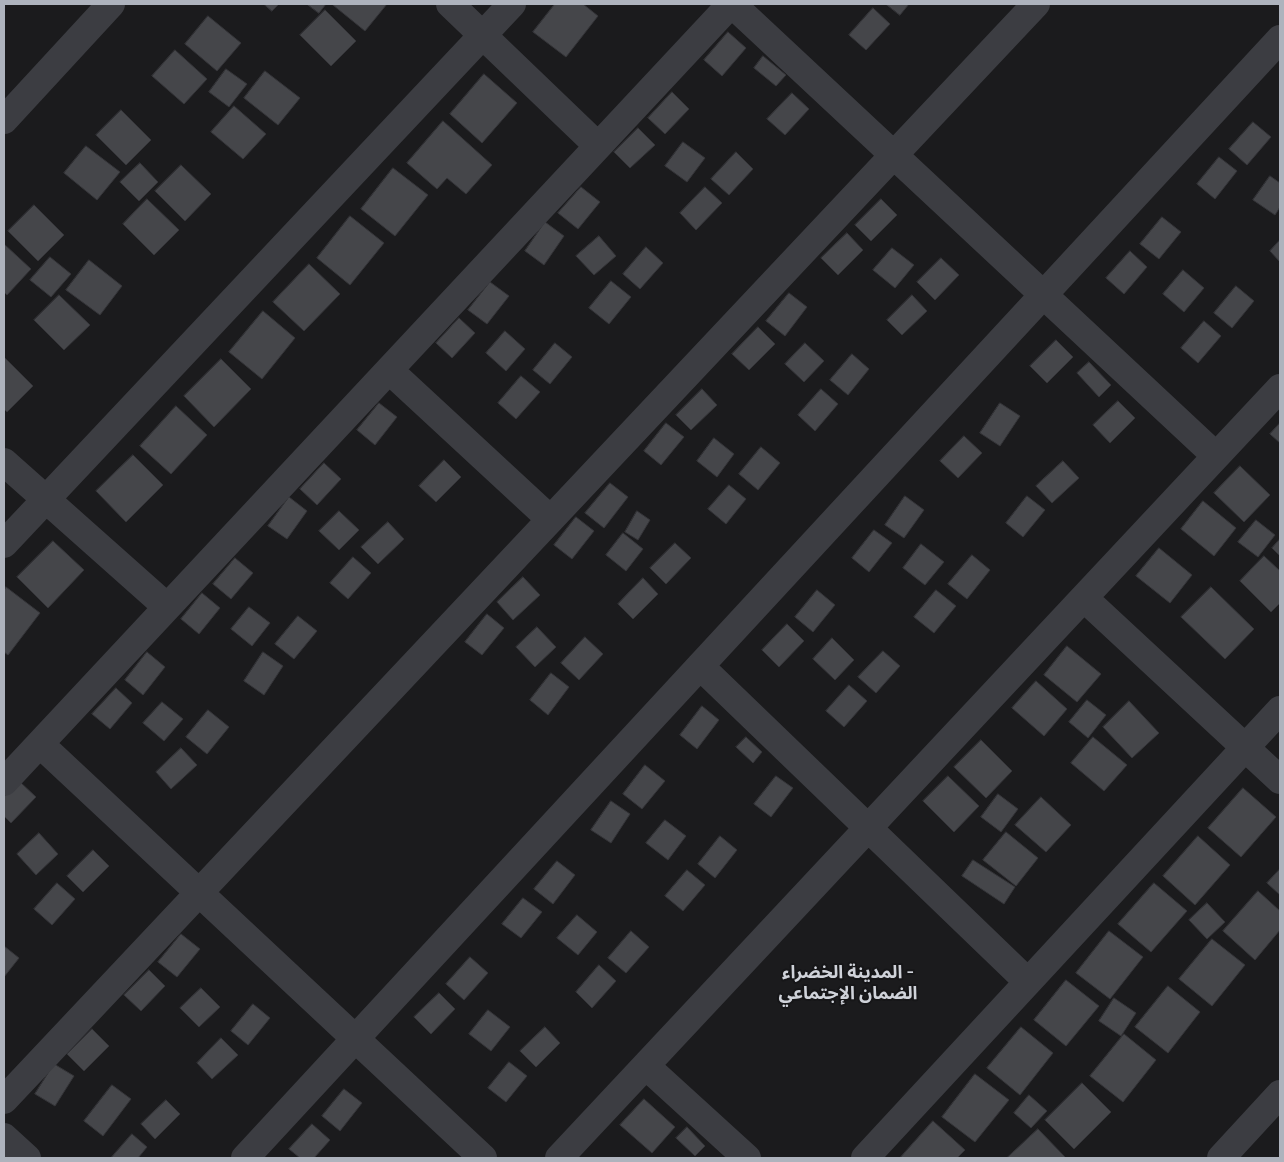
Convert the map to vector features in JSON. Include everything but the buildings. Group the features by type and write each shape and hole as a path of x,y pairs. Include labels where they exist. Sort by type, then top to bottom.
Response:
{"street":[{"path":"4,120 111,4"},
{"path":"450,4 598,146"},
{"path":"4,544 512,4"},
{"path":"4,782 732,4 1216,456"},
{"path":"4,1100 1036,4"},
{"path":"245,1158 1280,39"},
{"path":"389,370 550,519"},
{"path":"559,1158 1280,388"},
{"path":"4,462 167,607"},
{"path":"1084,598 1280,780"},
{"path":"700,666 1028,982"},
{"path":"865,1158 1280,710"},
{"path":"40,744 483,1158"},
{"path":"646,1066 747,1158"},
{"path":"1221,1158 1280,1094"},
{"path":"4,1136 27,1158"}],"district":[{"name":"المدينة الخضراء - الضمان الإجتماعي","path":"848,983"}]}
